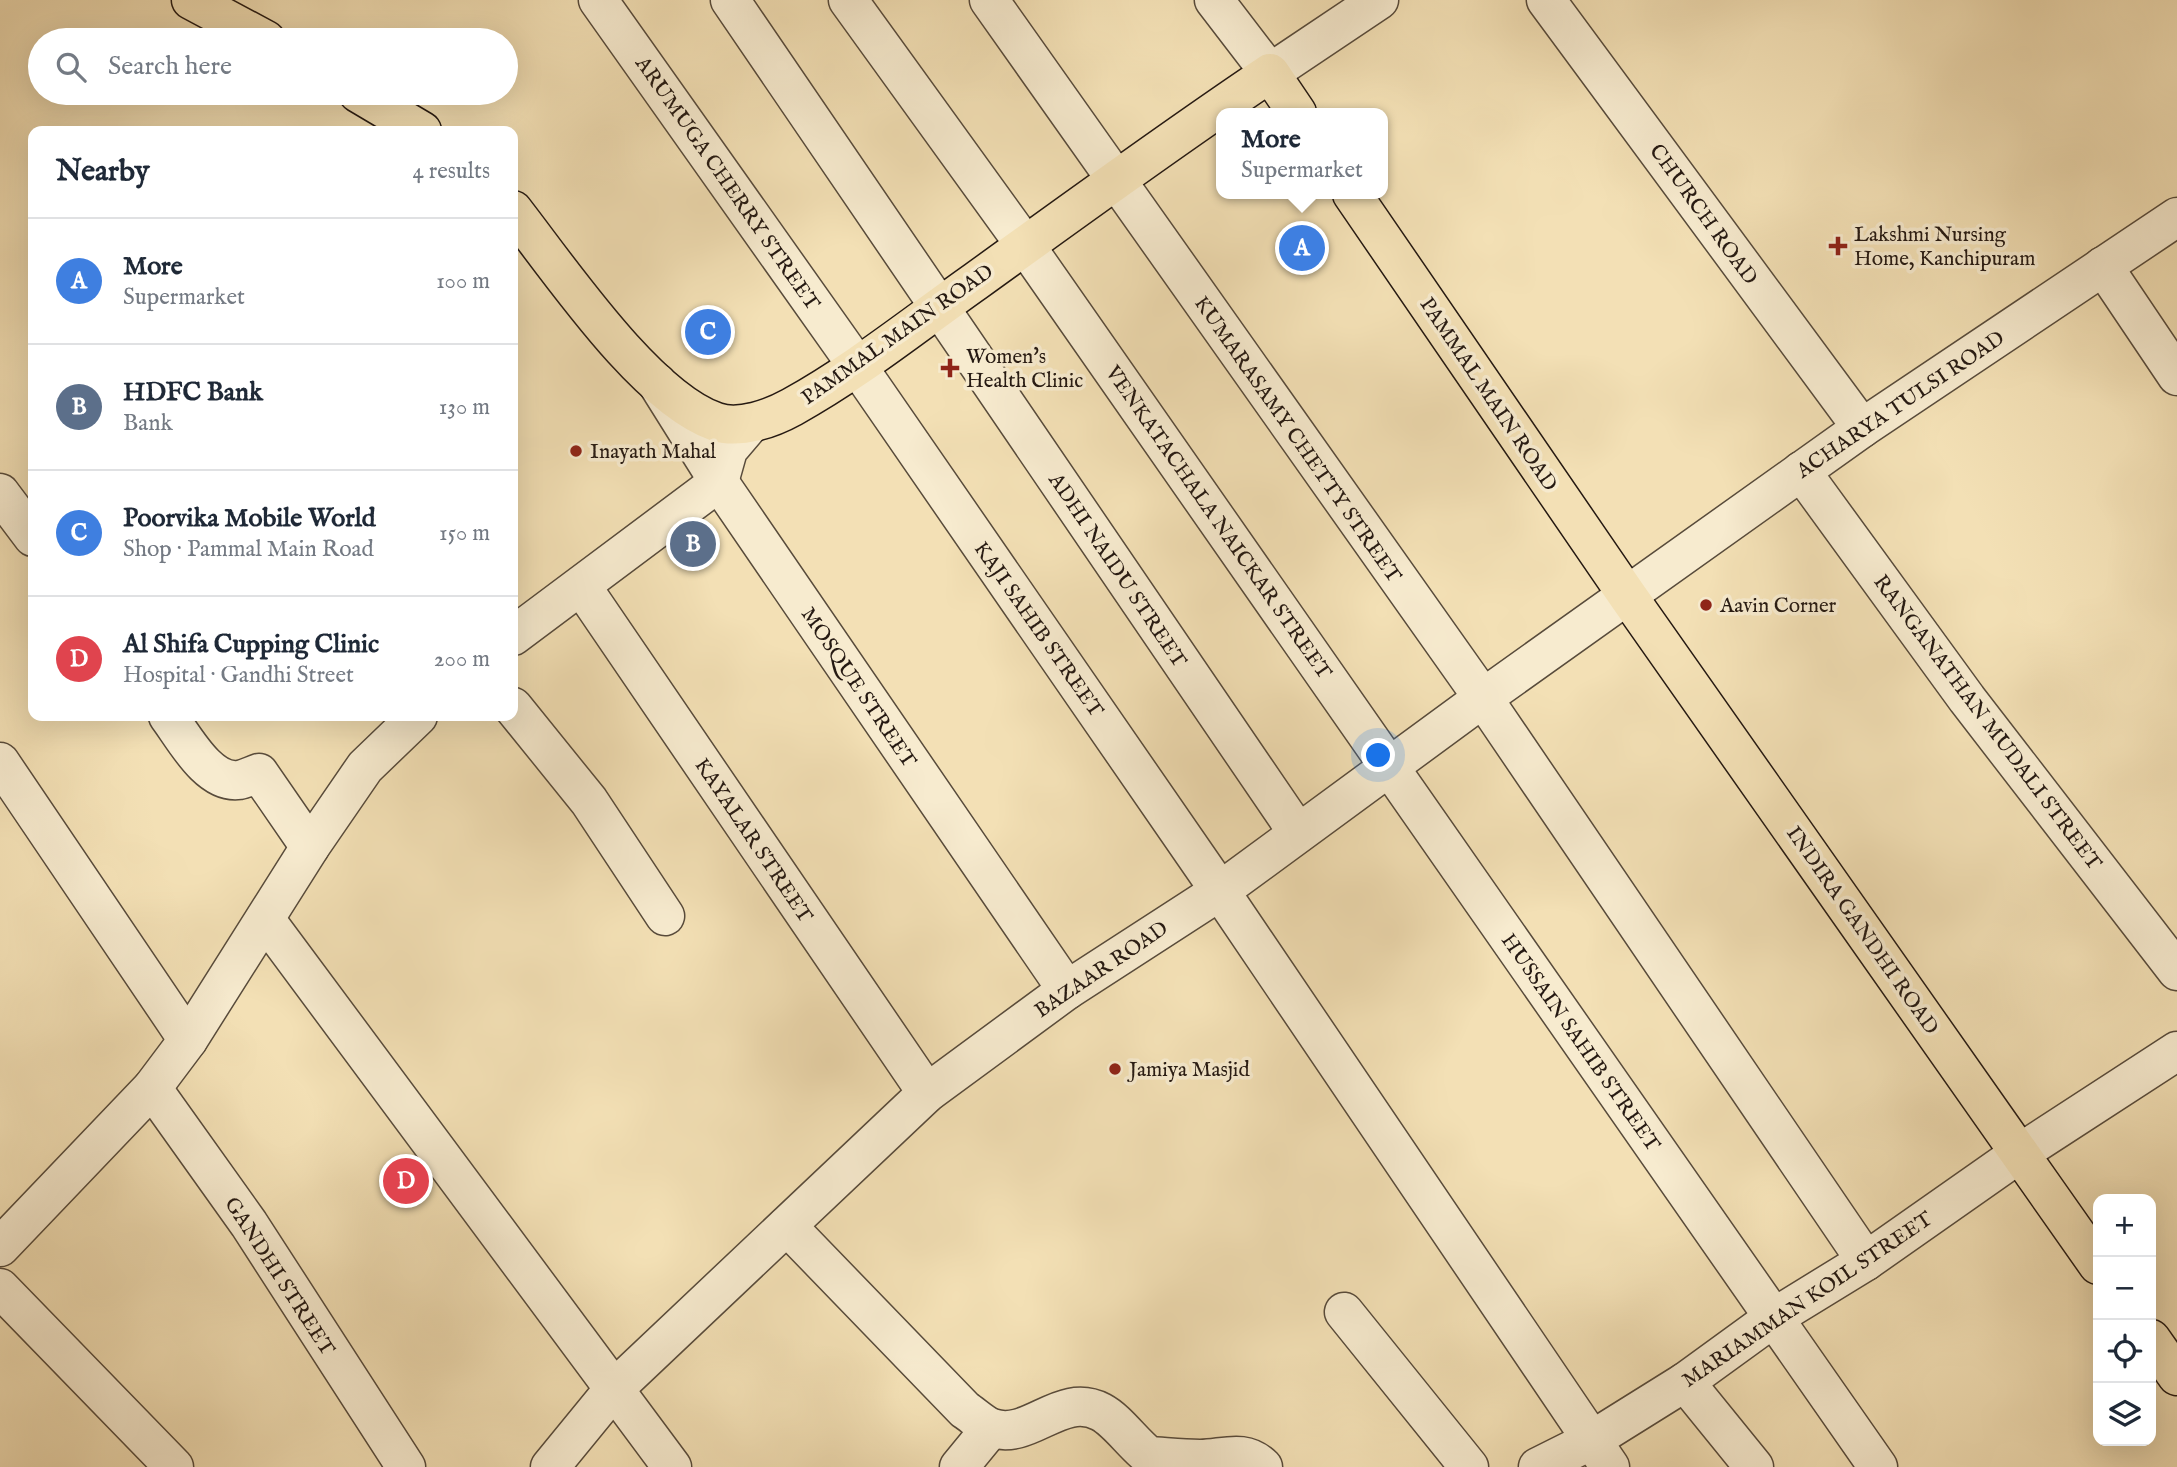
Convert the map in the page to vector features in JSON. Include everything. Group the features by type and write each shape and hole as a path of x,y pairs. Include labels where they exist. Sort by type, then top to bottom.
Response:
{"main road":[{"path":"191,0 244,28"},
{"path":"1270,73 1294,108"},
{"name":"PAMMAL MAIN ROAD","path":"1218,108 1270,73"},
{"path":"378,105 414,126"},
{"name":"PAMMAL MAIN ROAD","path":"518,216 622,346 656,381 689,409 718,423 751,424 790,408 858,366 1113,179 1216,109"},
{"name":"PAMMAL MAIN ROAD","path":"1355,199 1627,595"},
{"name":"INDIRA GANDHI ROAD","path":"1627,595 2093,1258"},
{"path":"2156,1346 2177,1377"}],"street":[{"name":"ARUMUGA CHERRY STREET","path":"598,0 858,366"},
{"name":"ADHI NAIDU STREET","path":"730,0 1298,833"},
{"name":"VENKATACHALA NAICKAR STREET","path":"848,0 1025,245 1389,766"},
{"name":"KUMARASAMY CHETTY STREET","path":"989,0 1113,179 1483,698 1866,1261"},
{"path":"1214,0 1270,73 1378,0"},
{"name":"CHURCH ROAD","path":"1546,0 1862,428"},
{"name":"ACHARYA TULSI ROAD","path":"1627,595 1862,428 2177,217"},
{"path":"2103,266 2177,376"},
{"name":"KAJI SAHIB STREET","path":"858,366 1220,891 1601,1454"},
{"name":"MOSQUE STREET","path":"656,381 719,482 1067,990"},
{"path":"518,632 719,482 728,450 751,424"},
{"name":"RANGANATHAN MUDALI STREET","path":"1801,471 1967,699 2177,971"},
{"path":"0,493 28,530"},
{"name":"KAYALAR STREET","path":"582,586 927,1093"},
{"name":"BAZAAR ROAD","path":"550,1467 613,1390 927,1093 1067,990 1220,891 1627,595"},
{"path":"518,713 589,801 665,916"},
{"path":"172,721 205,764 222,778 238,780 259,773 310,847"},
{"path":"0,1247 152,1088 188,1040 310,847 365,767 413,721"},
{"path":"0,762 188,1040"},
{"name":"HUSSAIN SAHIB STREET","path":"1389,766 1878,1467"},
{"path":"265,919 672,1467"},
{"name":"MARIAMMAN KOIL STREET","path":"1538,1467 1601,1454 1685,1382 1773,1318 1866,1261 2020,1153 2177,1051"},
{"name":"GANDHI STREET","path":"152,1088 249,1224 405,1467"},
{"path":"787,1226 965,1410 991,1428 1014,1430 1061,1408 1085,1407 1102,1412 1149,1456 1202,1459 1236,1454 1256,1460 1263,1467"},
{"path":"0,1288 174,1467"},
{"path":"1344,1312 1469,1467"},
{"path":"1685,1382 1754,1467"},
{"path":"959,1467 991,1428"}],"place":[{"name":"Lakshmi Nursing Home, Kanchipuram","path":"1838,246"},
{"name":"More","path":"1302,248"},
{"name":"Poorvika Mobile World","path":"708,332"},
{"name":"Women's Health Clinic","path":"950,368"},
{"name":"Inayath Mahal","path":"576,451"},
{"name":"HDFC Bank","path":"693,544"},
{"name":"Aavin Corner","path":"1706,605"},
{"name":"Jamiya Masjid","path":"1115,1069"},
{"name":"Al Shifa Cupping Clinic","path":"406,1181"}]}
